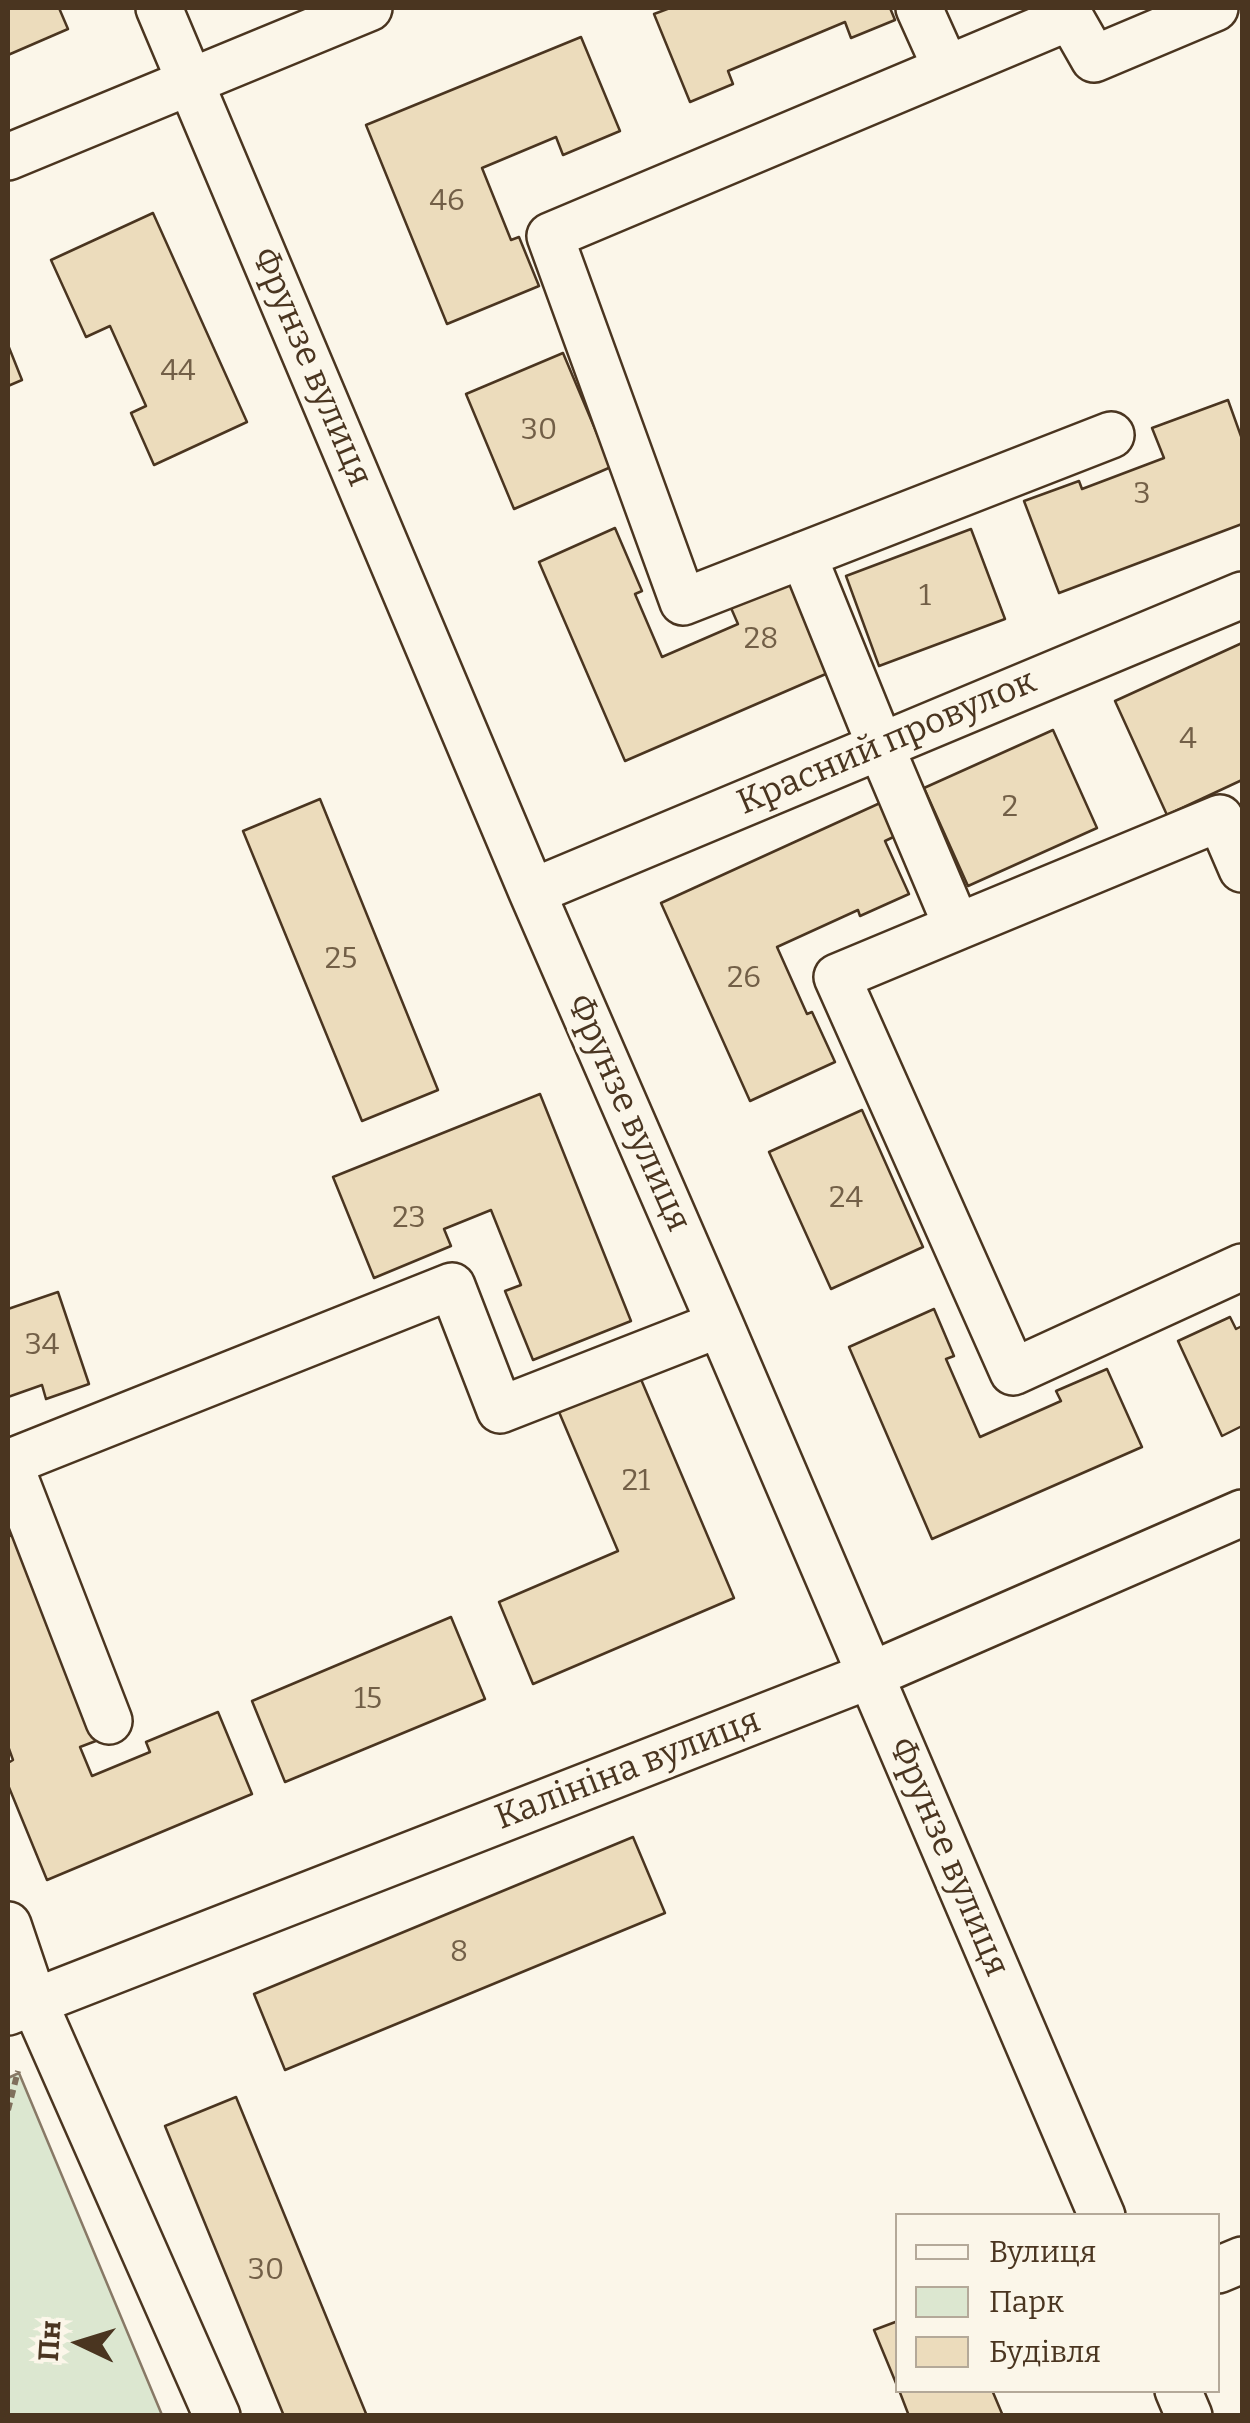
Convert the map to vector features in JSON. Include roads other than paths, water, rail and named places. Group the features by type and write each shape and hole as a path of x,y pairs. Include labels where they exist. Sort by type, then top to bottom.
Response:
{"street":[{"name":"Фрунзе вулиця","path":"160,8 532,892 1101,2213"},
{"path":"8,157 369,8"},
{"path":"919,8 946,68"},
{"path":"1112,435 683,602 550,236 1070,16 1094,59 1215,8"},
{"path":"803,555 957,927"},
{"name":"Красний провулок","path":"532,892 1242,594"},
{"path":"1242,869 1220,818 837,976 1012,1372 1242,1267"},
{"path":"109,1721 8,1463 452,1286 500,1410 720,1324"},
{"name":"Калініна вулиця","path":"21,2007 871,1675 1242,1513"},
{"path":"8,1925 21,2007 217,2416"}]}
